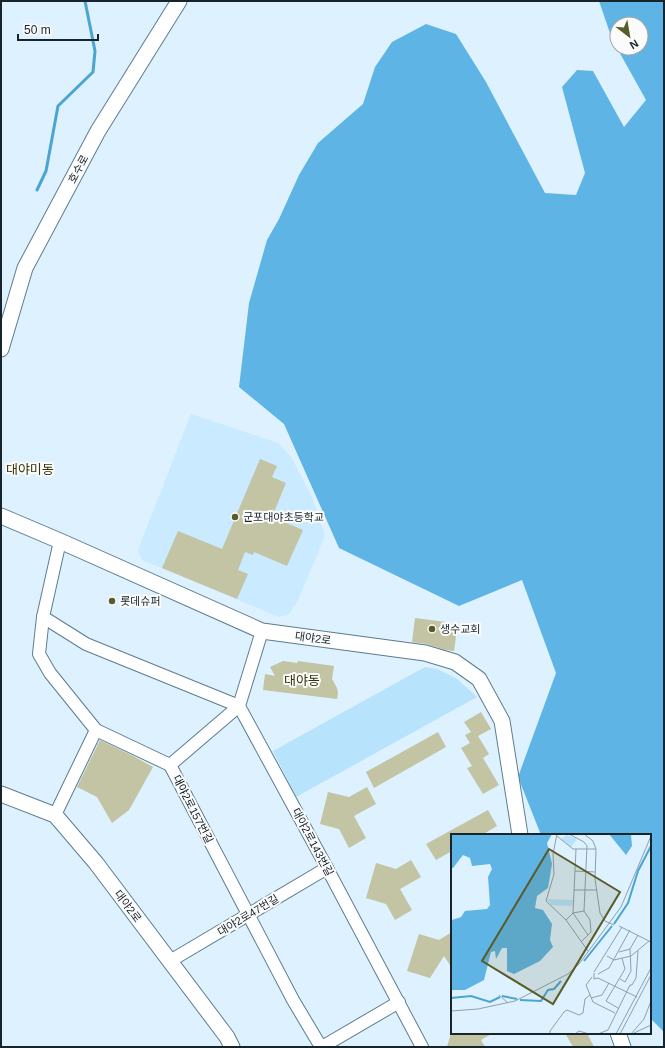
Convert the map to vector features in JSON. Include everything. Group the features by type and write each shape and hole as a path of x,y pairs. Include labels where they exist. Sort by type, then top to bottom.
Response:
{"street":[{"name":"호수로","path":"1,349 24,268 98,131 179,1"},
{"name":"대야2로","path":"1,516 262,631 425,653 455,662 479,679 502,721 520,834"},
{"name":"대야2로157번길","path":"60,541 43,617 39,654 50,673 96,730 170,765 293,1000 322,1047"},
{"path":"43,617 86,644 239,706"},
{"path":"170,765 239,706 262,631"},
{"name":"대야2로143번길","path":"239,706 422,1047"},
{"path":"55,815 96,730"},
{"name":"대야2로","path":"1,794 55,815 96,863 170,961 232,1047"},
{"name":"대야2로47번길","path":"170,961 327,868"},
{"path":"322,1047 399,1002"},
{"path":"618,1034 623,1047"}],"shaded area":[{"path":"599,1 664,1 664,1032 651,1019 651,834 541,834 518,777 556,673 522,580 459,606 339,548 284,424 239,387 249,303 267,240 279,219 299,175 318,143 363,104 375,67 392,42 426,24 456,34 486,82 545,193 576,195 585,173 562,87 577,70 593,71 624,127 646,100 621,56 649,56 649,16 609,16 609,30"},
{"name":"군포대야초등학교","path":"191,414 278,443 291,457 312,497 325,536 297,602 289,614 279,617 142,560 138,550"},
{"path":"425,667 437,669 457,679 477,697 296,797 273,751"}],"building":[{"path":"260,459 277,466 272,477 286,483 272,517 303,530 287,566 254,552 253,555 245,552 238,570 248,574 237,599 162,568 178,531 222,549"},
{"name":"생수교회","path":"415,618 446,622 456,637 454,651 412,642"},
{"path":"283,661 297,663 298,661 334,666 332,679 337,688 337,699 263,690 265,674 275,676 270,667"},
{"path":"481,712 491,729 478,736 489,754 483,758 499,785 483,794 467,768 472,766 461,748 470,743 465,735 471,732 464,722"},
{"path":"438,732 446,747 374,788 366,772"},
{"path":"100,740 153,767 129,810 112,823 97,797 77,787"},
{"path":"367,787 376,804 354,816 366,838 349,848 339,829 320,824 328,792 349,797"},
{"path":"488,810 497,826 484,834 451,834 451,852 436,860 426,844"},
{"path":"411,860 421,877 400,889 412,910 395,920 386,904 366,898 376,863 396,869"},
{"path":"451,933 451,966 444,956 430,978 407,971 419,934 439,940"},
{"path":"451,1033 491,1034 481,1040 485,1047 447,1047"},
{"path":"566,1034 588,1034 594,1047 573,1047"}],"waterway":[{"path":"37,190 46,171 58,106 93,72 95,51 85,1"}],"place":[{"name":"군포대야초등학교","path":"235,517"},
{"name":"롯데슈퍼","path":"112,601"},
{"name":"생수교회","path":"432,629"}],"district":[{"name":"대야미동","path":"30,469"},
{"name":"대야동","path":"302,680"}]}
